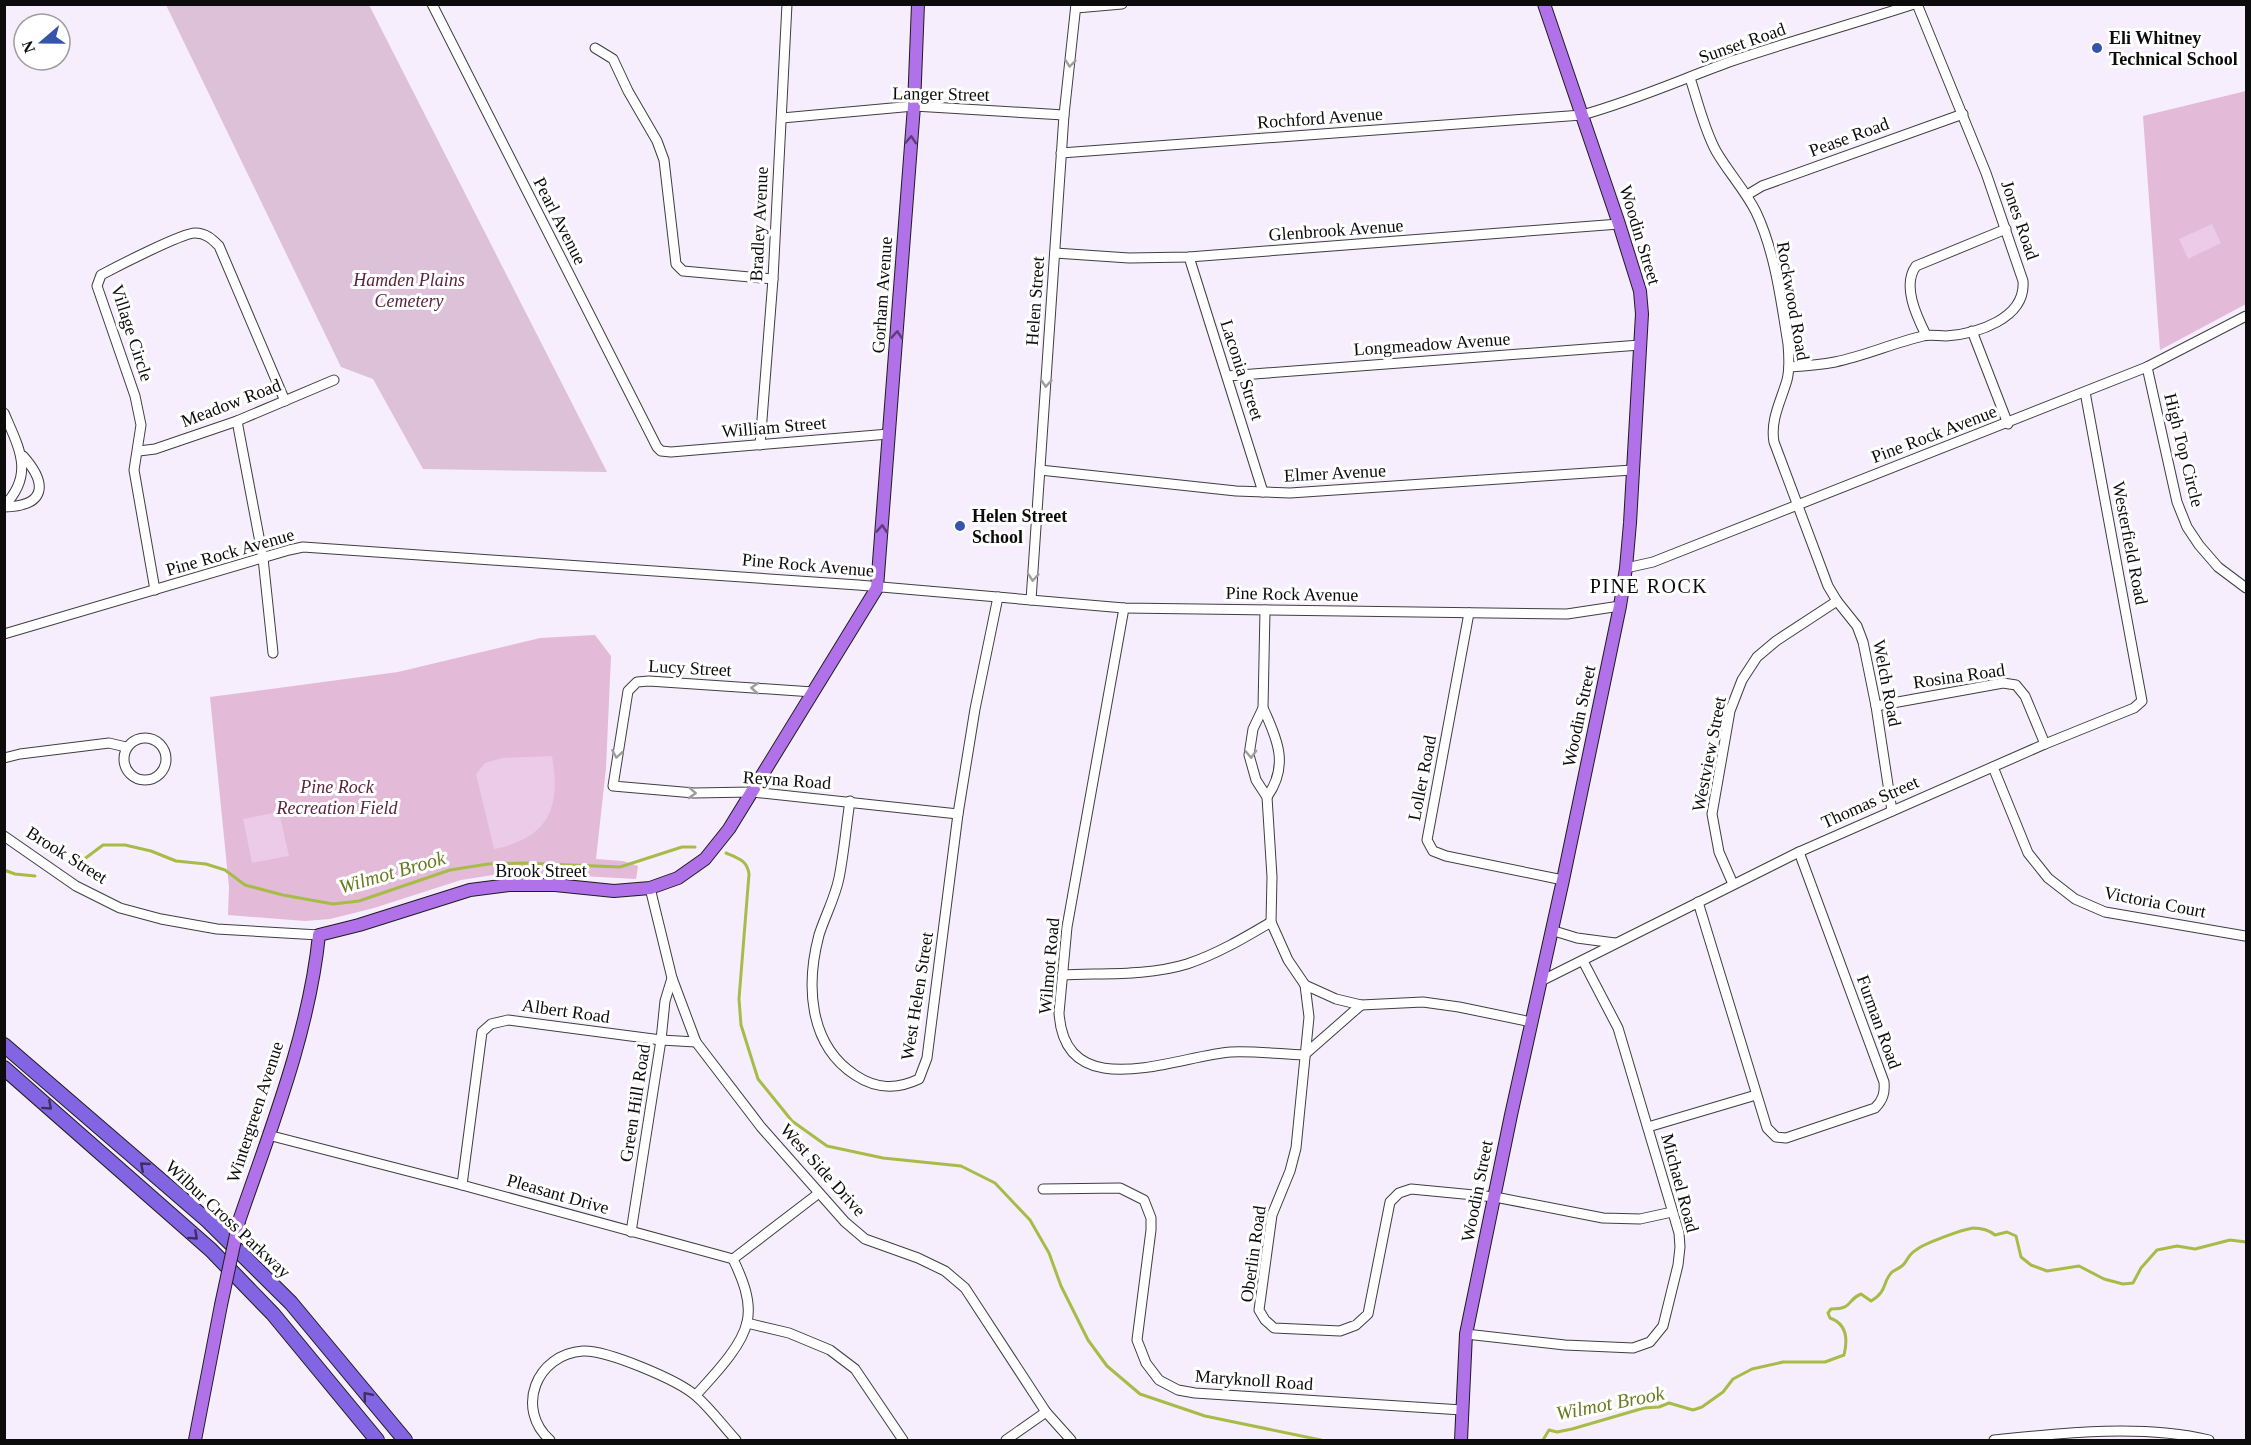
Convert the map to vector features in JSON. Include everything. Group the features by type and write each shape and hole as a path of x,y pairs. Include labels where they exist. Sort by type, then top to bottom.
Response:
{"highway":[{"name":"Wilbur Cross Parkway","path":"4,1045 208,1221 291,1304 405,1440"},
{"name":"Wilbur Cross Parkway","path":"4,1068 211,1250 273,1314 377,1440"}],"main road":[{"name":"Gorham Avenue","path":"877,588 914,106 918,4"},
{"name":"Woodin Street","path":"1461,1440 1466,1334 1620,606 1626,568 1640,345 1640,291 1544,4"},
{"name":"Brook Street","path":"319,935 480,889 509,885 555,885 614,891 650,888 678,878 705,859 729,829 877,588"},
{"name":"Wintergreen Avenue","path":"195,1440 239,1221 293,1060 316,964 319,935"}],"street":[{"name":"Pearl Avenue","path":"432,4 653,441 661,451"},
{"name":"Bradley Avenue","path":"760,445 773,279 787,4"},
{"path":"1076,6 1122,4"},
{"name":"Sunset Road","path":"1582,115 1611,107 1729,62 1916,4"},
{"name":"Jones Road","path":"1916,4 1963,114 2023,281 2024,293 2021,301 2009,314 1996,323 1972,332"},
{"name":"Helen Street","path":"1031,600 1061,153 1076,6"},
{"path":"595,48 613,59 628,91 657,141 664,160 676,264 683,270 773,279"},
{"name":"Rockwood Road","path":"1690,78 1715,148 1728,171 1747,195 1766,237 1790,366 1772,431 1797,506"},
{"name":"Langer Street","path":"782,118 914,106 1064,115"},
{"name":"Pease Road","path":"1747,195 1762,186 1963,114"},
{"name":"Rochford Avenue","path":"1061,153 1582,115"},
{"name":"Glenbrook Avenue","path":"1055,253 1129,258 1188,257 1619,224"},
{"path":"1926,335 1918,319 1910,289 1910,274 1916,266 2006,229"},
{"name":"Village Circle","path":"155,590 135,470 141,425 135,396 97,286 101,275 193,233 208,236 219,246 285,401"},
{"name":"Laconia Street","path":"1188,257 1263,492"},
{"name":"Pine Rock Avenue","path":"1626,568 1653,562 2147,368 2247,316"},
{"path":"1790,366 1837,362 1926,335 1946,336 1972,332 2008,424"},
{"name":"Longmeadow Avenue","path":"1227,376 1640,345"},
{"name":"High Top Circle","path":"2147,368 2177,502 2187,527 2217,567 2247,588"},
{"name":"Meadow Road","path":"139,450 155,449 237,421 333,381"},
{"name":"Westerfield Road","path":"2085,392 2142,701"},
{"path":"4,413 23,456 39,479 41,490 28,504 4,507"},
{"path":"237,421 263,558 273,652"},
{"name":"William Street","path":"661,451 889,434"},
{"path":"4,507 13,497 21,476 23,456"},
{"name":"Elmer Avenue","path":"1040,470 1236,491 1290,493 1632,470"},
{"name":"Welch Road","path":"1797,506 1828,586 1857,626 1860,634 1876,706 1892,811"},
{"name":"Pine Rock Avenue","path":"4,634 303,548 617,567 1124,608 1567,614 1620,606"},
{"name":"West Helen Street","path":"850,801 838,880 819,936 812,973 812,1004 821,1035 840,1065 863,1080 885,1088 905,1086 919,1079 927,1058 958,814 975,709 998,597"},
{"name":"Westview Street","path":"1733,884 1719,852 1712,814 1731,711 1742,680 1757,657 1776,641 1837,601"},
{"name":"Wilmot Road","path":"1124,608 1067,927 1059,1013 1065,1042 1078,1057 1098,1067 1120,1069 1154,1068 1230,1052 1304,1055"},
{"name":"Oberlin Road","path":"1265,610 1263,708 1253,729 1249,755 1256,780 1267,797 1272,877 1271,922 1288,960 1305,985 1309,1017 1296,1148 1290,1171 1272,1215 1259,1310 1265,1320 1274,1328 1340,1331 1356,1325 1368,1314 1390,1202 1399,1193 1411,1189 1495,1197 1621,1220 1640,1219 1672,1212"},
{"name":"Loller Road","path":"1470,613 1427,840 1433,850 1446,856 1563,880"},
{"name":"Lucy Street","path":"613,786 628,691 638,682 813,692"},
{"name":"Rosina Road","path":"1876,706 2003,683 2016,685 2025,696 2045,744"},
{"name":"Thomas Street","path":"1541,981 1799,852 2045,744 2134,708 2142,701"},
{"name":"Oberlin Road","path":"1263,708 1276,736 1280,758 1277,783 1267,797"},
{"path":"140,738 156,741 165,754 166,762 163,770 149,780 133,777 124,764 123,755 126,747 132,741 140,738"},
{"path":"4,758 109,743 126,747"},
{"name":"Victoria Court","path":"1993,767 2028,853 2048,878 2074,899 2105,912 2245,936"},
{"name":"Reyna Road","path":"613,786 694,793 752,792 958,814"},
{"name":"Brook Street","path":"4,836 76,886 120,908 161,919 217,929 319,935"},
{"name":"Furman Road","path":"1698,902 1767,1128 1776,1137 1786,1138 1875,1108 1880,1103 1885,1090 1799,852"},
{"name":"West Side Drive","path":"650,888 672,978 696,1042 760,1126 845,1222 866,1239 918,1258 945,1271 965,1288 1046,1412 1071,1440"},
{"path":"1062,975 1154,970 1186,964 1222,950 1271,922"},
{"path":"1551,930 1577,938 1615,943"},
{"name":"Michael Road","path":"1466,1334 1565,1345 1633,1348 1650,1342 1663,1326 1678,1265 1680,1247 1648,1127 1618,1028 1583,961"},
{"name":"Green Hill Road","path":"631,1232 661,1040 664,1001 672,978"},
{"path":"1305,985 1336,999 1361,1005 1423,1002 1531,1022"},
{"path":"1304,1055 1361,1005"},
{"name":"Albert Road","path":"462,1185 482,1032 490,1024 508,1020 661,1040 696,1042"},
{"path":"1648,1127 1756,1095"},
{"name":"Pleasant Drive","path":"268,1135 733,1259"},
{"name":"Maryknoll Road","path":"1043,1189 1120,1188 1144,1200 1152,1218 1137,1340 1146,1363 1159,1380 1178,1390 1195,1394 1462,1410"},
{"path":"696,1395 737,1344 747,1323 748,1304 743,1279 733,1259 819,1193"},
{"path":"747,1323 789,1333 830,1350 855,1369 903,1440"},
{"path":"550,1440 536,1423 532,1399 537,1382 549,1364 567,1354 585,1351 616,1358 653,1372 696,1395 736,1440"},
{"path":"1006,1440 1046,1412"},
{"path":"1994,1440 2077,1437 2124,1431 2209,1440"}],"green space":[{"name":"Hamden Plains Cemetery","path":"166,5 369,5 607,472 423,469 373,379 341,367"},
{"path":"2246,91 2246,304 2160,350 2143,116"},
{"name":"Pine Rock Recreation Field","path":"595,635 611,656 606,768 596,859 623,861 638,866 636,879 525,873 493,875 461,880 374,908 330,919 305,921 228,915 229,887 210,697 398,672 540,638"}],"shaded area":[{"path":"2212,224 2221,243 2188,259 2179,239"},
{"path":"552,756 554,791 547,818 528,837 494,849 476,774 485,763 502,758"},
{"path":"279,812 289,856 252,863 243,819"}],"waterway":[{"name":"Wilmot Brook","path":"75,866 103,845 125,845 151,851 176,861 206,864 225,870 245,885 333,904 359,901 450,870 488,864 620,867 682,847 695,847"},
{"path":"726,853 744,863 749,874 739,999 741,1025 758,1079 792,1121 827,1146 883,1158 961,1166 995,1183 1030,1220 1049,1253 1061,1286 1088,1340 1107,1366 1140,1394 1205,1416 1321,1440"},
{"name":"Wilmot Brook","path":"4,870 15,874 35,876"},
{"name":"Wilmot Brook","path":"1543,1440 1549,1430 1557,1432 1572,1429 1644,1408 1659,1407 1669,1403 1693,1410 1702,1407 1723,1392 1733,1379 1752,1369 1783,1362 1825,1362 1844,1355 1845,1333 1840,1324 1830,1318 1828,1313 1831,1309 1843,1308 1861,1294 1871,1301 1880,1294 1892,1272 1903,1265 1910,1255 1935,1240 1967,1229 1982,1229 1995,1235 2007,1232 2016,1236 2021,1257 2031,1265 2047,1271 2079,1266 2104,1279 2123,1284 2133,1283 2141,1268 2157,1250 2177,1246 2195,1249 2230,1240 2246,1242"}],"place":[{"name":"Eli Whitney Technical School","path":"2097,48"},
{"name":"Helen Street School","path":"960,526"}],"district":[{"name":"PINE ROCK","path":"1649,586"}]}
